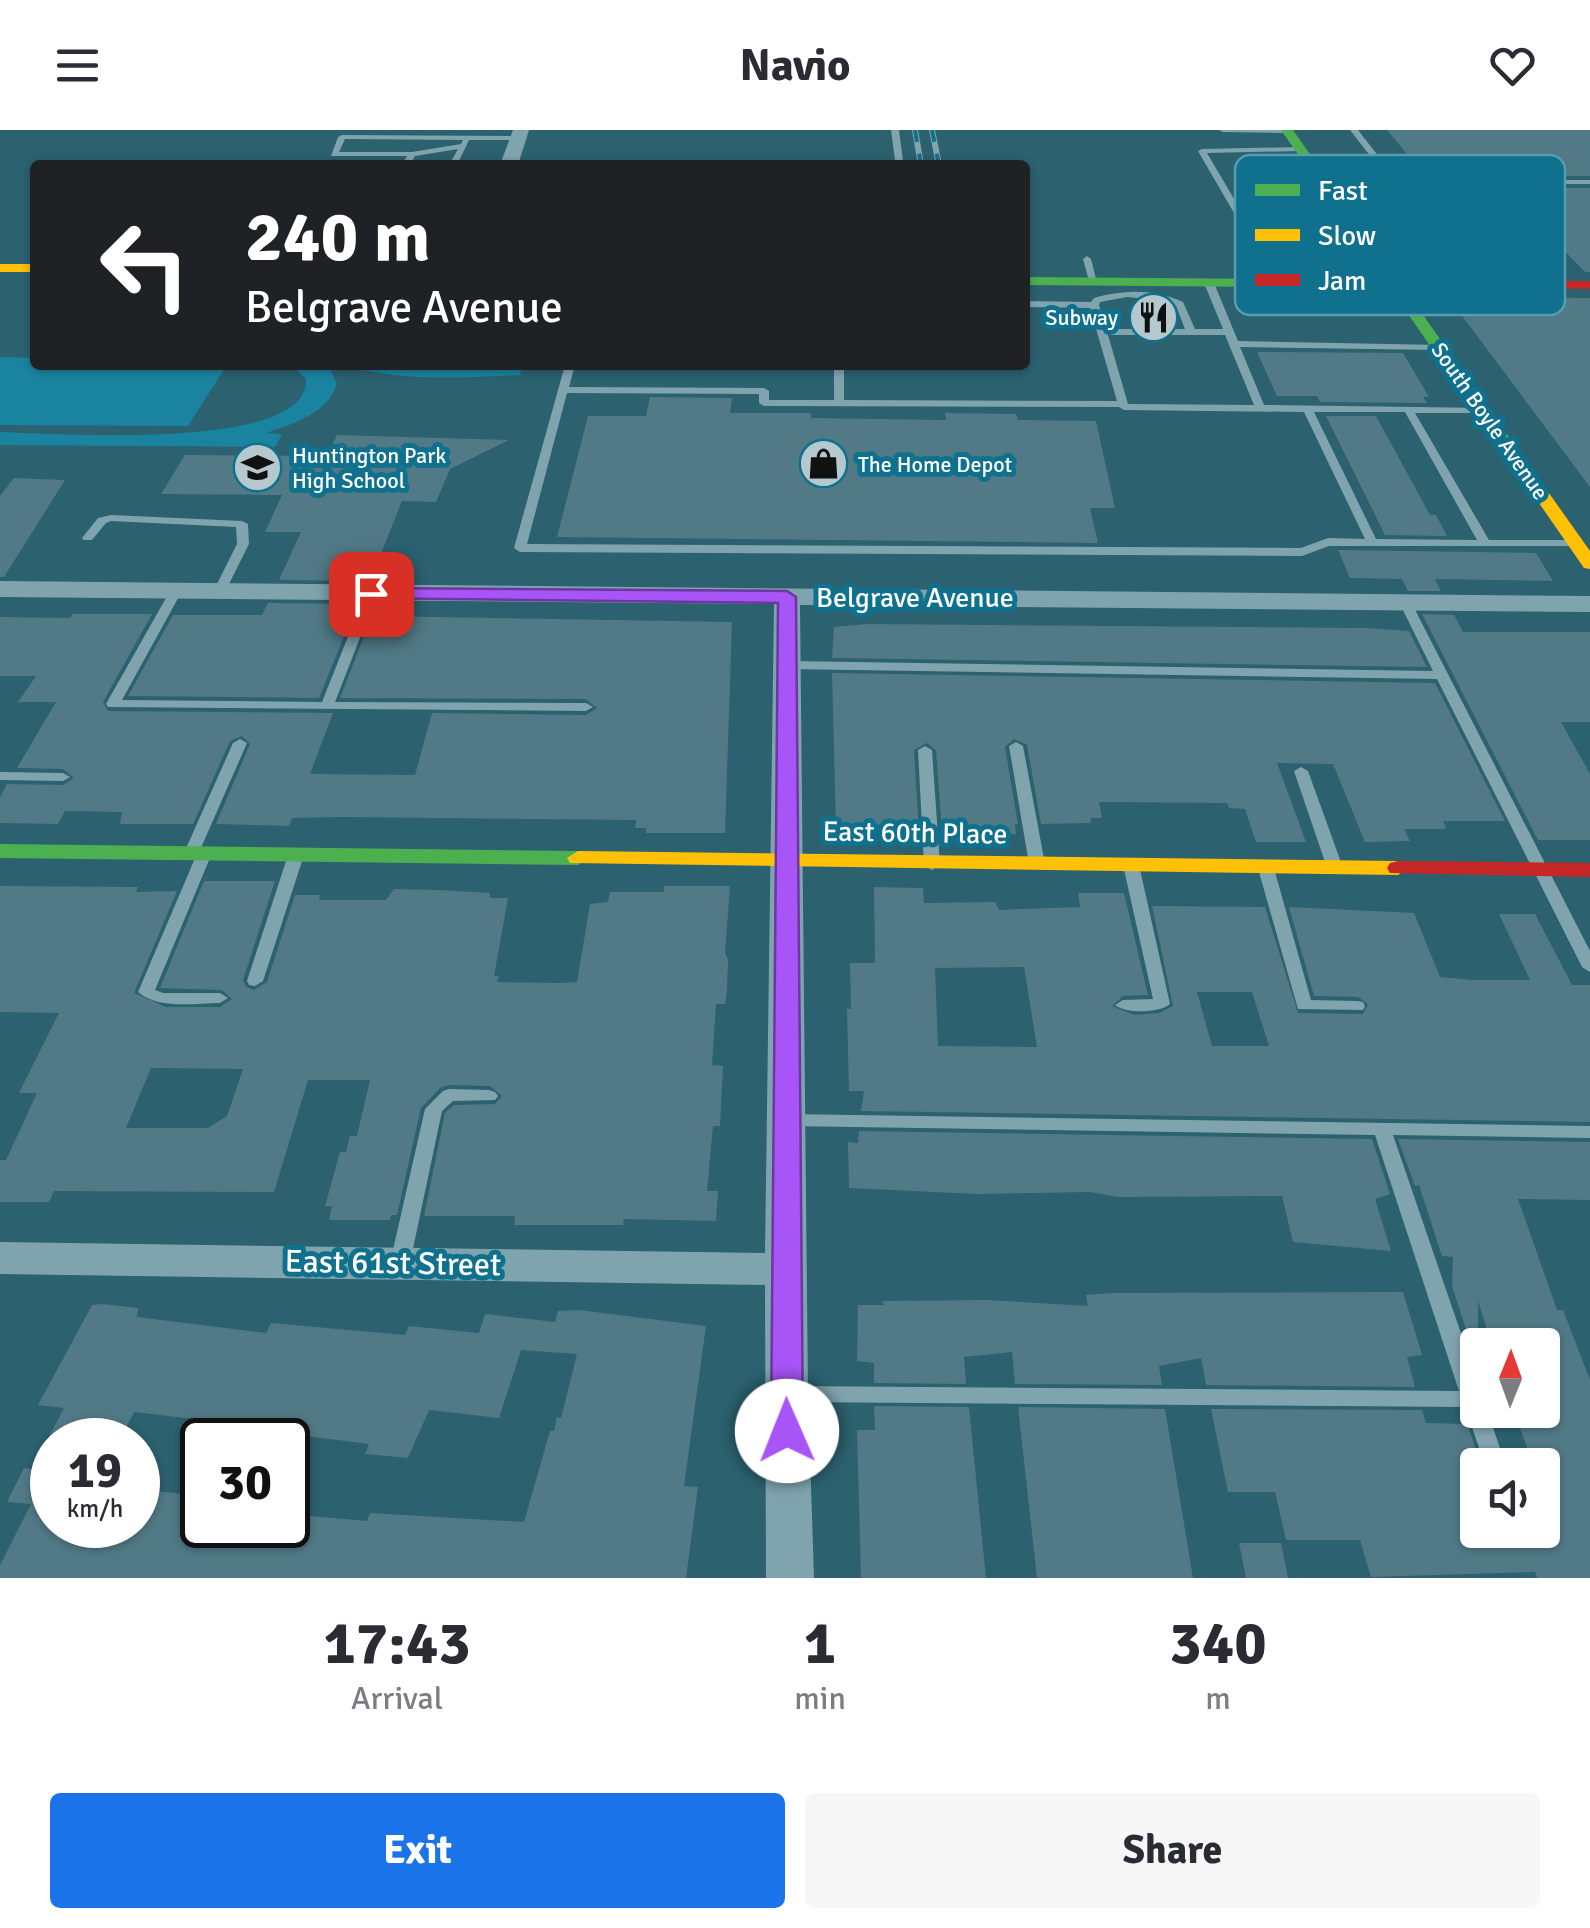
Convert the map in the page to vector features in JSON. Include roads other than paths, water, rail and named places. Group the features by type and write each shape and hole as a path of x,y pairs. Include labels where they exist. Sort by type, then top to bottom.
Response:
{"main road":[{"path":"0,268 30,268"},
{"path":"1030,271 1091,279 1235,282"},
{"path":"1030,281 1235,279"},
{"path":"1565,284 1590,285"},
{"name":"South Boyle Avenue","path":"1415,315 1585,553"},
{"name":"East 60th Place","path":"0,851 1590,870"}],"street":[{"path":"510,160 520,134"},
{"name":"Belgrave Avenue","path":"0,589 1590,604"},
{"path":"787,597 786,1394 790,1578"},
{"name":"East 61st Street","path":"0,1258 786,1269"}],"lane":[{"path":"895,130 899,160"},
{"path":"1223,130 1292,137"},
{"path":"1354,130 1374,155"},
{"path":"465,142 342,137 334,154 412,154 520,134"},
{"path":"1235,210 1202,151 1292,137"},
{"path":"456,160 465,142"},
{"path":"409,160 412,154"},
{"path":"1030,302 1091,279"},
{"path":"1091,279 1101,332 1124,407 1482,410"},
{"path":"1091,279 1108,296 1168,298 1180,304 1191,332"},
{"path":"1209,283 1260,408"},
{"path":"1101,332 1229,332"},
{"path":"1234,344 1438,347"},
{"path":"569,370 520,548 1289,552 1328,542 1372,542 1485,543 1585,553"},
{"path":"839,370 839,403"},
{"path":"563,390 764,391 764,402 1123,404"},
{"path":"1307,408 1372,542"},
{"path":"1408,409 1485,543"},
{"path":"88,538 102,520 111,518 232,520 242,524 243,544 219,592"},
{"path":"176,591 113,704 586,707"},
{"path":"327,706 371,594"},
{"path":"1405,602 1590,967"},
{"path":"787,665 1442,674"},
{"path":"220,998 161,998 146,992 240,742"},
{"path":"1016,746 1036,864"},
{"path":"925,750 932,865"},
{"path":"1300,771 1334,866"},
{"path":"0,776 63,777"},
{"path":"256,981 296,855"},
{"path":"1123,1005 1162,1004 1131,865"},
{"path":"1265,866 1304,1005 1357,1006"},
{"path":"400,1263 434,1109 449,1095 489,1096"},
{"path":"786,1120 1590,1132"},
{"path":"1382,1129 1460,1363"},
{"path":"786,1394 1460,1399"}],"railway":[{"path":"915,130 920,160"},
{"path":"932,130 938,160"}],"place":[{"name":"Subway","path":"1153,317"},
{"name":"The Home Depot","path":"823,464"},
{"name":"Huntington Park High School","path":"257,468"}]}
